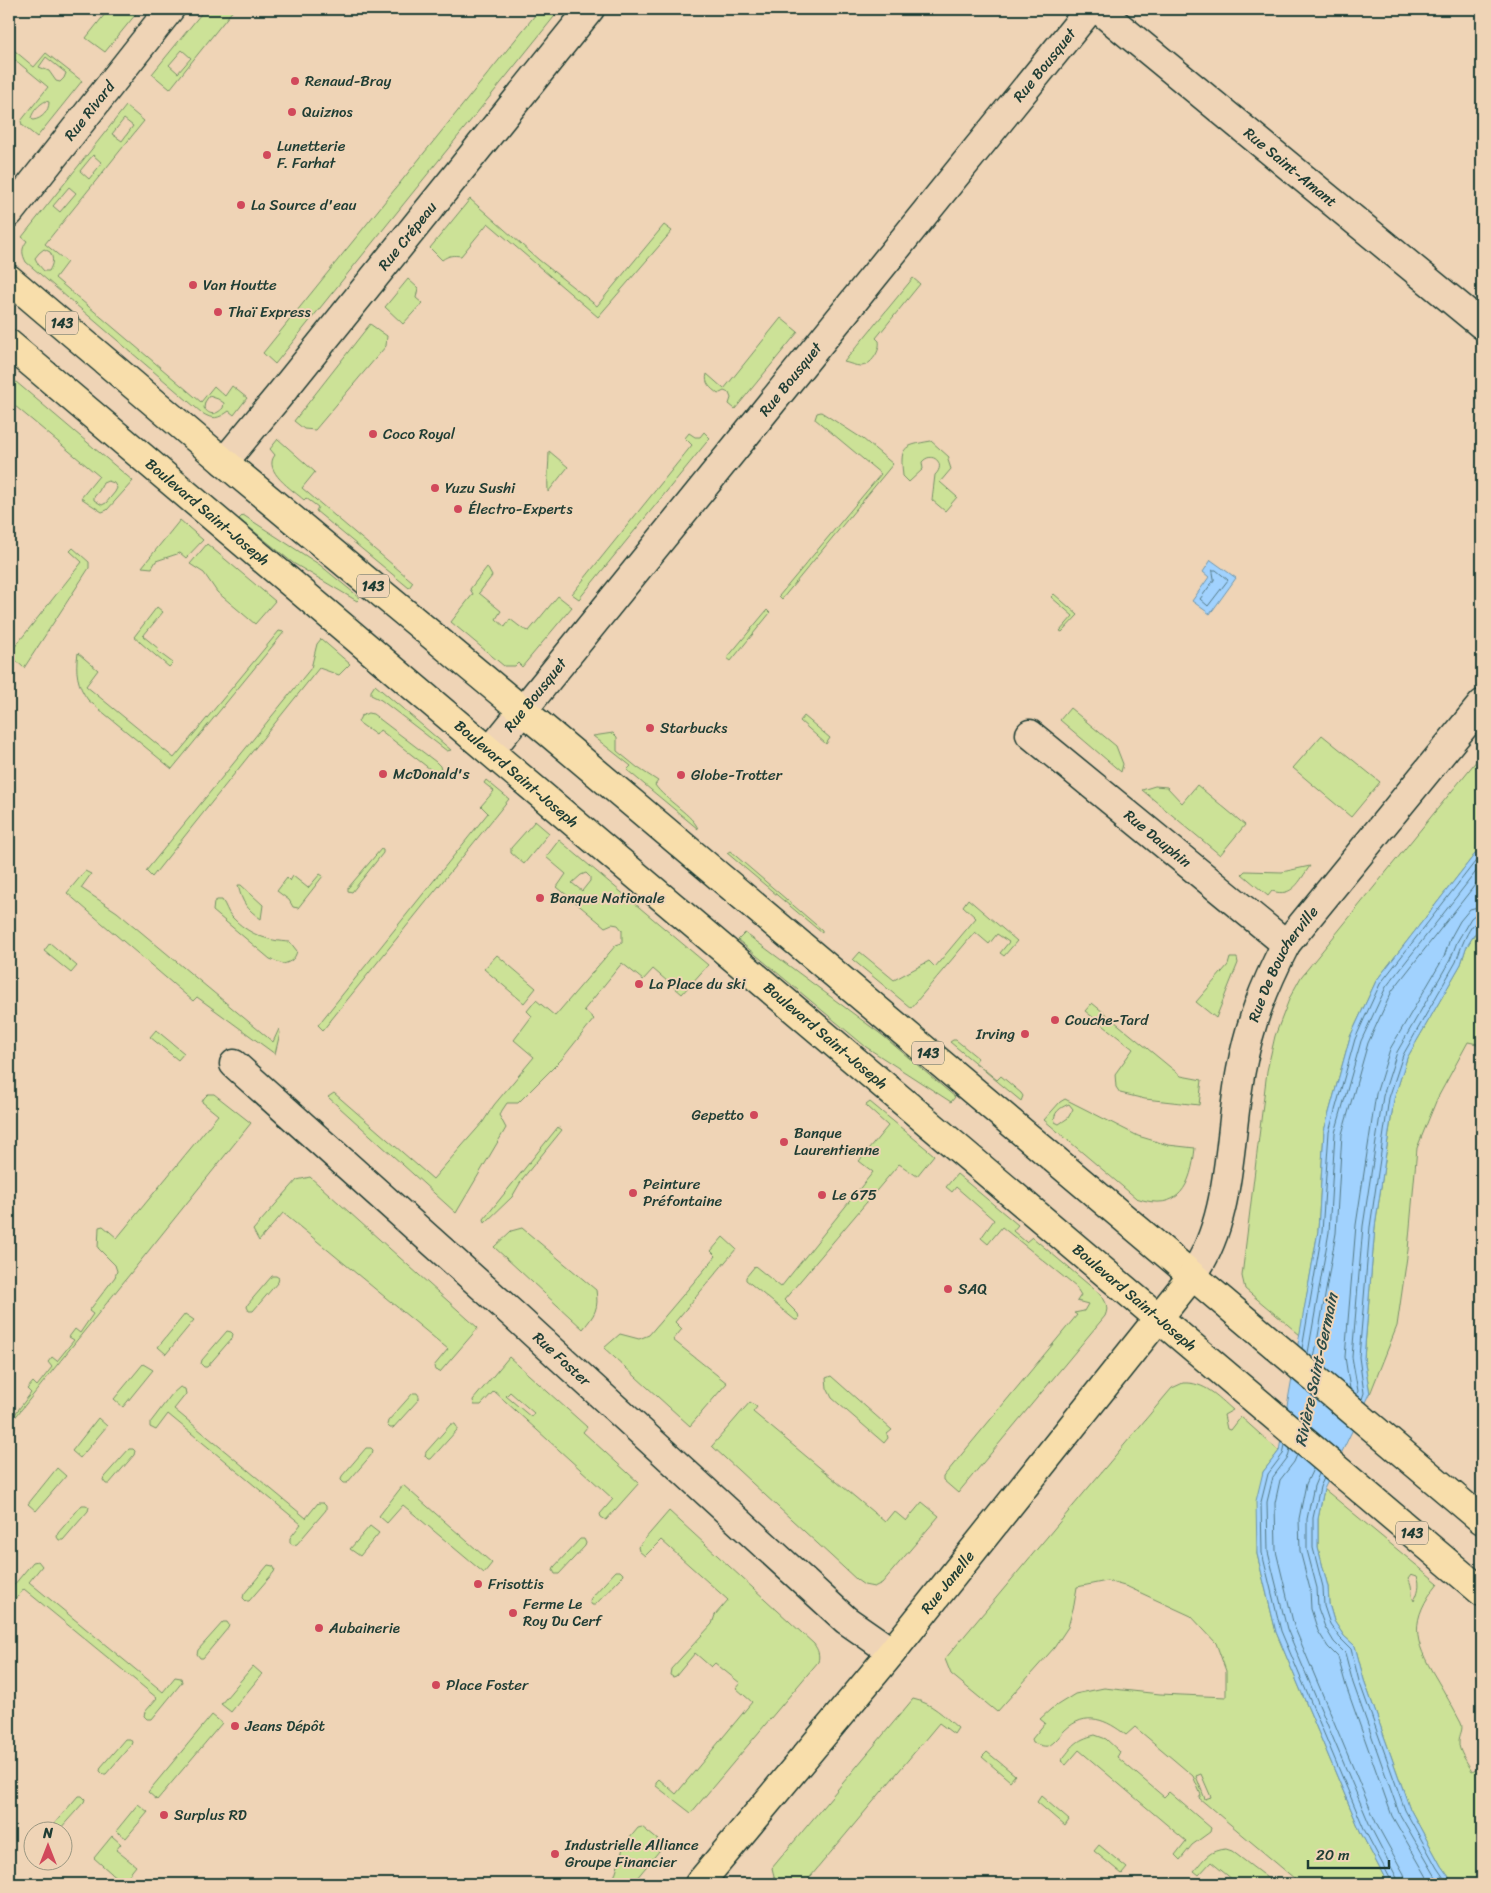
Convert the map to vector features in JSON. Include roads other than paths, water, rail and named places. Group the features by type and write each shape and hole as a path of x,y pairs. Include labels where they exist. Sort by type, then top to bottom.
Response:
{"main road":[{"name":"143","path":"9,279 1482,1520"},
{"name":"Boulevard Saint-Joseph","path":"9,344 1160,1318 1352,1483 1478,1581"},
{"name":"Rue Janelle","path":"699,1884 892,1652 1192,1276"}],"street":[{"name":"Rue Rivard","path":"9,213 170,9"},
{"name":"Rue Crépeau","path":"224,462 590,9"},
{"name":"Rue Bousquet","path":"490,750 1090,9"},
{"name":"Rue Saint-Amant","path":"1098,9 1482,325"},
{"name":"Rue De Boucherville","path":"1192,1276 1207,1252 1222,1200 1240,1072 1252,1022 1267,982 1286,944 1482,704"},
{"name":"Rue Dauphin","path":"1030,734 1286,944"},
{"name":"Rue Foster","path":"234,1064 515,1316 846,1620 892,1652"}],"water":[{"path":"1211,560 1236,578 1210,614 1192,601 1209,577 1203,572"},
{"name":"Rivière Saint-Germain","path":"1482,845 1482,922 1466,948 1461,964 1407,1058 1394,1099 1375,1227 1364,1358 1370,1394 1324,1489 1318,1519 1318,1548 1334,1621 1344,1636 1355,1646 1364,1680 1410,1809 1441,1866 1454,1884 1388,1884 1361,1833 1276,1632 1257,1554 1256,1501 1263,1472 1279,1451 1318,1231 1324,1131 1350,1037 1376,981"}],"place":[{"name":"Renaud-Bray","path":"295,81"},
{"name":"Quiznos","path":"292,112"},
{"name":"Lunetterie F. Farhat","path":"267,155"},
{"name":"La Source d'eau","path":"241,205"},
{"name":"Van Houtte","path":"193,285"},
{"name":"Thaï Express","path":"218,312"},
{"name":"Coco Royal","path":"373,434"},
{"name":"Yuzu Sushi","path":"435,488"},
{"name":"Électro-Experts","path":"458,509"},
{"name":"Starbucks","path":"650,728"},
{"name":"McDonald's","path":"383,774"},
{"name":"Globe-Trotter","path":"681,775"},
{"name":"Banque Nationale","path":"540,898"},
{"name":"La Place du ski","path":"639,984"},
{"name":"Couche-Tard","path":"1055,1020"},
{"name":"Irving","path":"1025,1034"},
{"name":"Gepetto","path":"754,1115"},
{"name":"Banque Laurentienne","path":"784,1142"},
{"name":"Peinture Préfontaine","path":"633,1193"},
{"name":"Le 675","path":"822,1195"},
{"name":"SAQ","path":"948,1289"},
{"name":"Frisottis","path":"478,1584"},
{"name":"Ferme Le Roy Du Cerf","path":"513,1613"},
{"name":"Aubainerie","path":"319,1628"},
{"name":"Place Foster","path":"436,1685"},
{"name":"Jeans Dépôt","path":"235,1726"},
{"name":"Surplus RD","path":"164,1815"},
{"name":"Industrielle Alliance Groupe Financier","path":"555,1854"}]}
